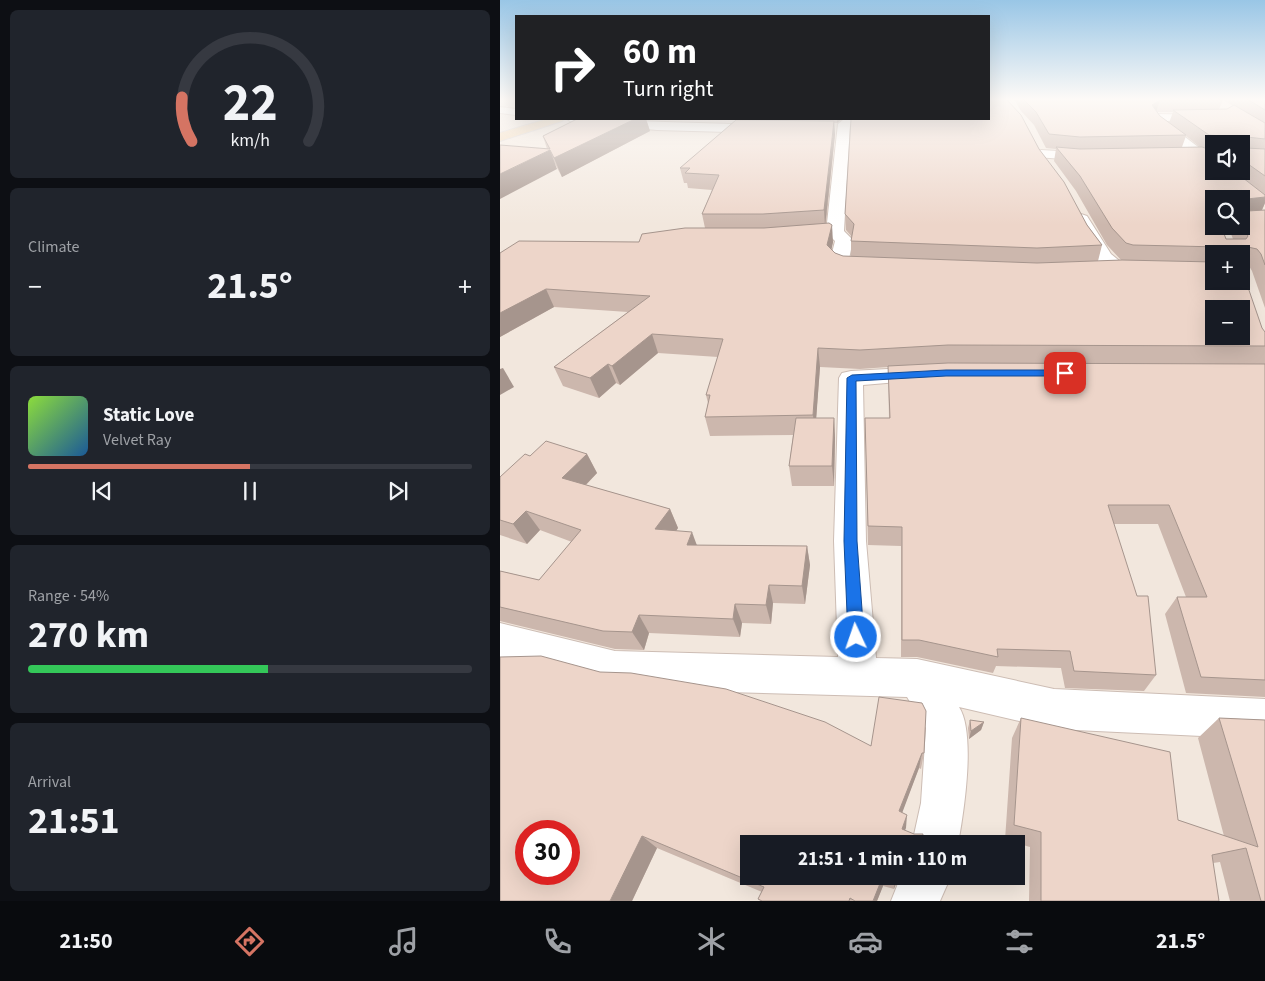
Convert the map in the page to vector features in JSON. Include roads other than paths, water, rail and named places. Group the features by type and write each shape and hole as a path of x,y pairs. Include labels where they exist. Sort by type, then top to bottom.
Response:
{"street":[{"path":"841,141 828,234 844,240 839,261 844,265 890,268"},
{"path":"1181,141 1205,159"},
{"path":"1041,154 1077,157 1107,156"},
{"path":"1176,156 1205,155"},
{"path":"1074,204 1093,242 1110,264 1117,269"},
{"path":"1089,271 1117,269 1205,272"},
{"path":"858,675 850,541 852,378 946,373"},
{"path":"500,640 615,670 917,678 1054,709 1265,719"},
{"path":"917,678 947,724 943,803 937,835"},
{"path":"915,901 923,885"}]}
